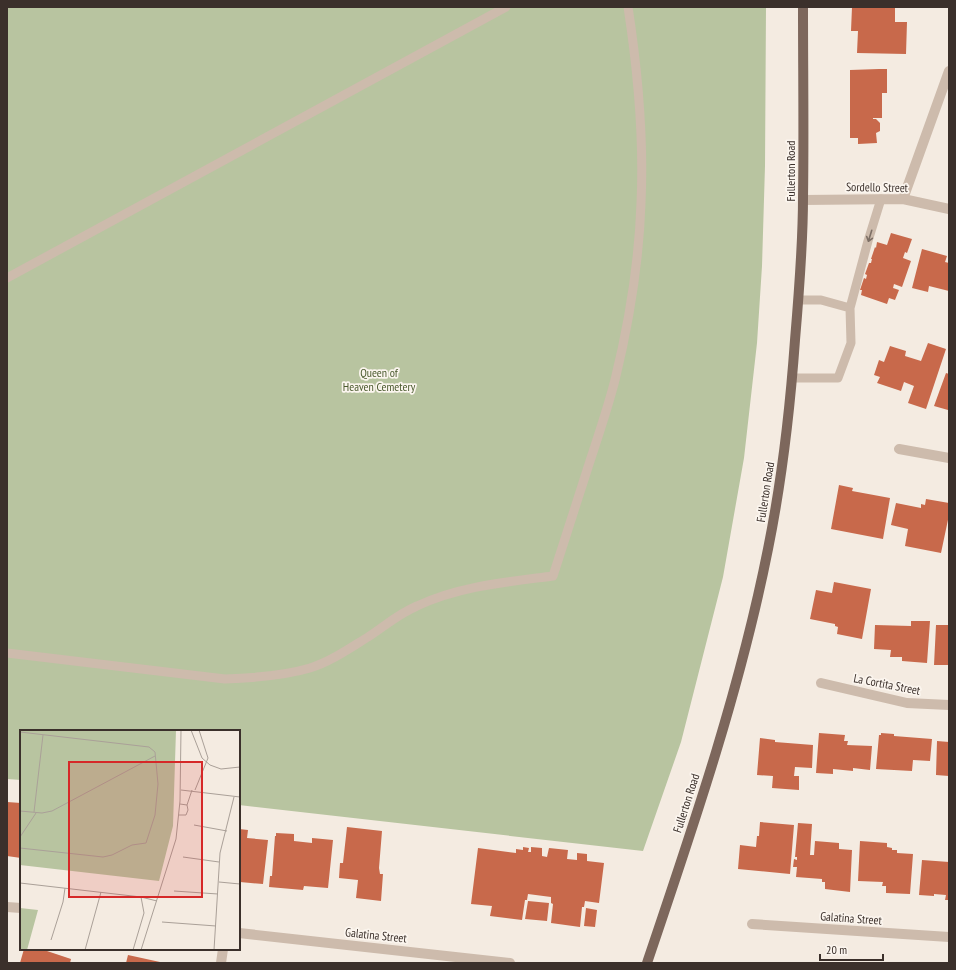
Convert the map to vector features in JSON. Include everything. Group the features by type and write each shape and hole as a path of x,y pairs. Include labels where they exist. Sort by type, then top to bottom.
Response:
{"main road":[{"name":"Fullerton Road","path":"647,963 732,700 768,548 783,460 799,300 803,200 803,7"}],"street":[{"path":"904,199 949,71"},
{"name":"Sordello Street","path":"803,200 904,199 949,209"},
{"path":"899,449 949,458"},
{"name":"La Cortita Street","path":"821,683 907,703 949,706"},
{"path":"7,907 20,908"},
{"name":"Galatina Street","path":"752,924 949,937"},
{"name":"Galatina Street","path":"240,933 510,963"},
{"path":"221,963 223,950"}],"lane":[{"path":"7,278 506,7"},
{"path":"7,653 226,679 283,674 310,668 337,656 370,636 396,616 417,605 450,593 494,584 553,576 615,380 628,317 637,256 641,203 639,92 628,7"},
{"path":"792,378 838,378 851,343 850,308 881,199"},
{"path":"799,300 821,300 850,308"}],"green space":[{"name":"Queen of Heaven Cemetery","path":"7,7 766,7 765,166 762,266 757,343 744,458 723,577 681,742 643,851 240,805 240,730 20,730 20,780 7,779"}],"building":[{"path":"852,7 895,7 895,22 907,22 906,54 857,53 858,31 851,31"},
{"path":"887,69 887,93 882,93 882,118 873,118 880,123 880,131 876,133 877,143 858,144 858,138 850,138 850,70"},
{"path":"891,233 912,239 907,253 905,252 903,258 911,261 902,287 894,284 893,288 899,290 895,300 889,298 887,304 861,295 862,290 860,290 864,278 866,279 867,275 865,274 869,263 871,263 877,242 887,245"},
{"path":"922,249 947,256 945,262 949,263 949,291 929,286 928,292 912,288"},
{"path":"928,343 946,349 926,409 908,403 914,386 904,382 901,391 877,383 880,377 874,375 879,360 884,362 890,346 906,351 905,356 921,361"},
{"path":"946,373 949,374 948,410 934,406"},
{"path":"839,485 853,488 852,491 890,498 883,539 831,529"},
{"path":"926,499 949,503 949,515 941,553 905,546 908,529 891,525 896,503 921,508 921,504 925,505"},
{"path":"834,582 871,589 862,639 837,634 838,627 835,626 835,624 810,619 816,590 832,593"},
{"path":"911,621 930,621 927,663 902,661 902,657 890,657 891,650 874,649 875,625 911,626"},
{"path":"936,625 949,625 949,665 934,665"},
{"path":"819,733 845,735 844,741 848,741 847,745 872,746 870,770 853,768 853,771 833,769 833,774 816,773"},
{"path":"881,733 894,734 894,736 932,739 930,761 913,760 912,771 876,769 879,735 881,735"},
{"path":"760,738 775,740 775,742 813,745 812,768 795,767 794,776 799,776 799,790 772,788 773,776 757,775"},
{"path":"937,741 949,742 949,776 936,775"},
{"path":"7,802 20,803 20,858 7,856"},
{"path":"760,822 794,825 790,874 738,869 740,845 756,847 757,836 759,836"},
{"path":"798,823 812,824 810,855 814,855 815,841 839,843 839,849 852,850 850,892 825,889 825,882 822,882 822,879 796,877 797,867 793,867 794,859 797,860 797,857 795,857"},
{"path":"347,827 382,831 379,868 380,874 383,874 381,901 356,898 358,880 339,878 340,863 343,863"},
{"path":"240,829 248,830 247,838 268,840 263,884 240,882"},
{"path":"276,833 294,834 294,841 312,843 312,838 333,840 328,888 304,886 303,890 269,887 270,876 272,876"},
{"path":"860,841 887,843 887,847 892,848 892,850 897,850 897,853 913,854 910,894 886,893 886,886 882,886 883,882 858,881"},
{"path":"523,847 529,848 528,852 531,852 531,847 542,848 542,856 547,857 549,848 568,850 567,859 577,860 577,853 587,854 587,861 604,863 599,903 585,901 584,907 582,907 580,927 551,923 553,904 551,903 551,897 528,894 527,900 525,900 522,920 490,916 492,906 471,904 478,848 516,853 516,849 523,850"},
{"path":"922,860 949,862 949,900 945,900 946,895 919,895"},
{"path":"528,901 549,903 547,921 525,919"},
{"path":"586,908 597,910 595,927 584,926"},
{"path":"24,950 44,950 71,959 70,963 20,963"},
{"path":"128,955 160,962 160,963 126,963"}]}
